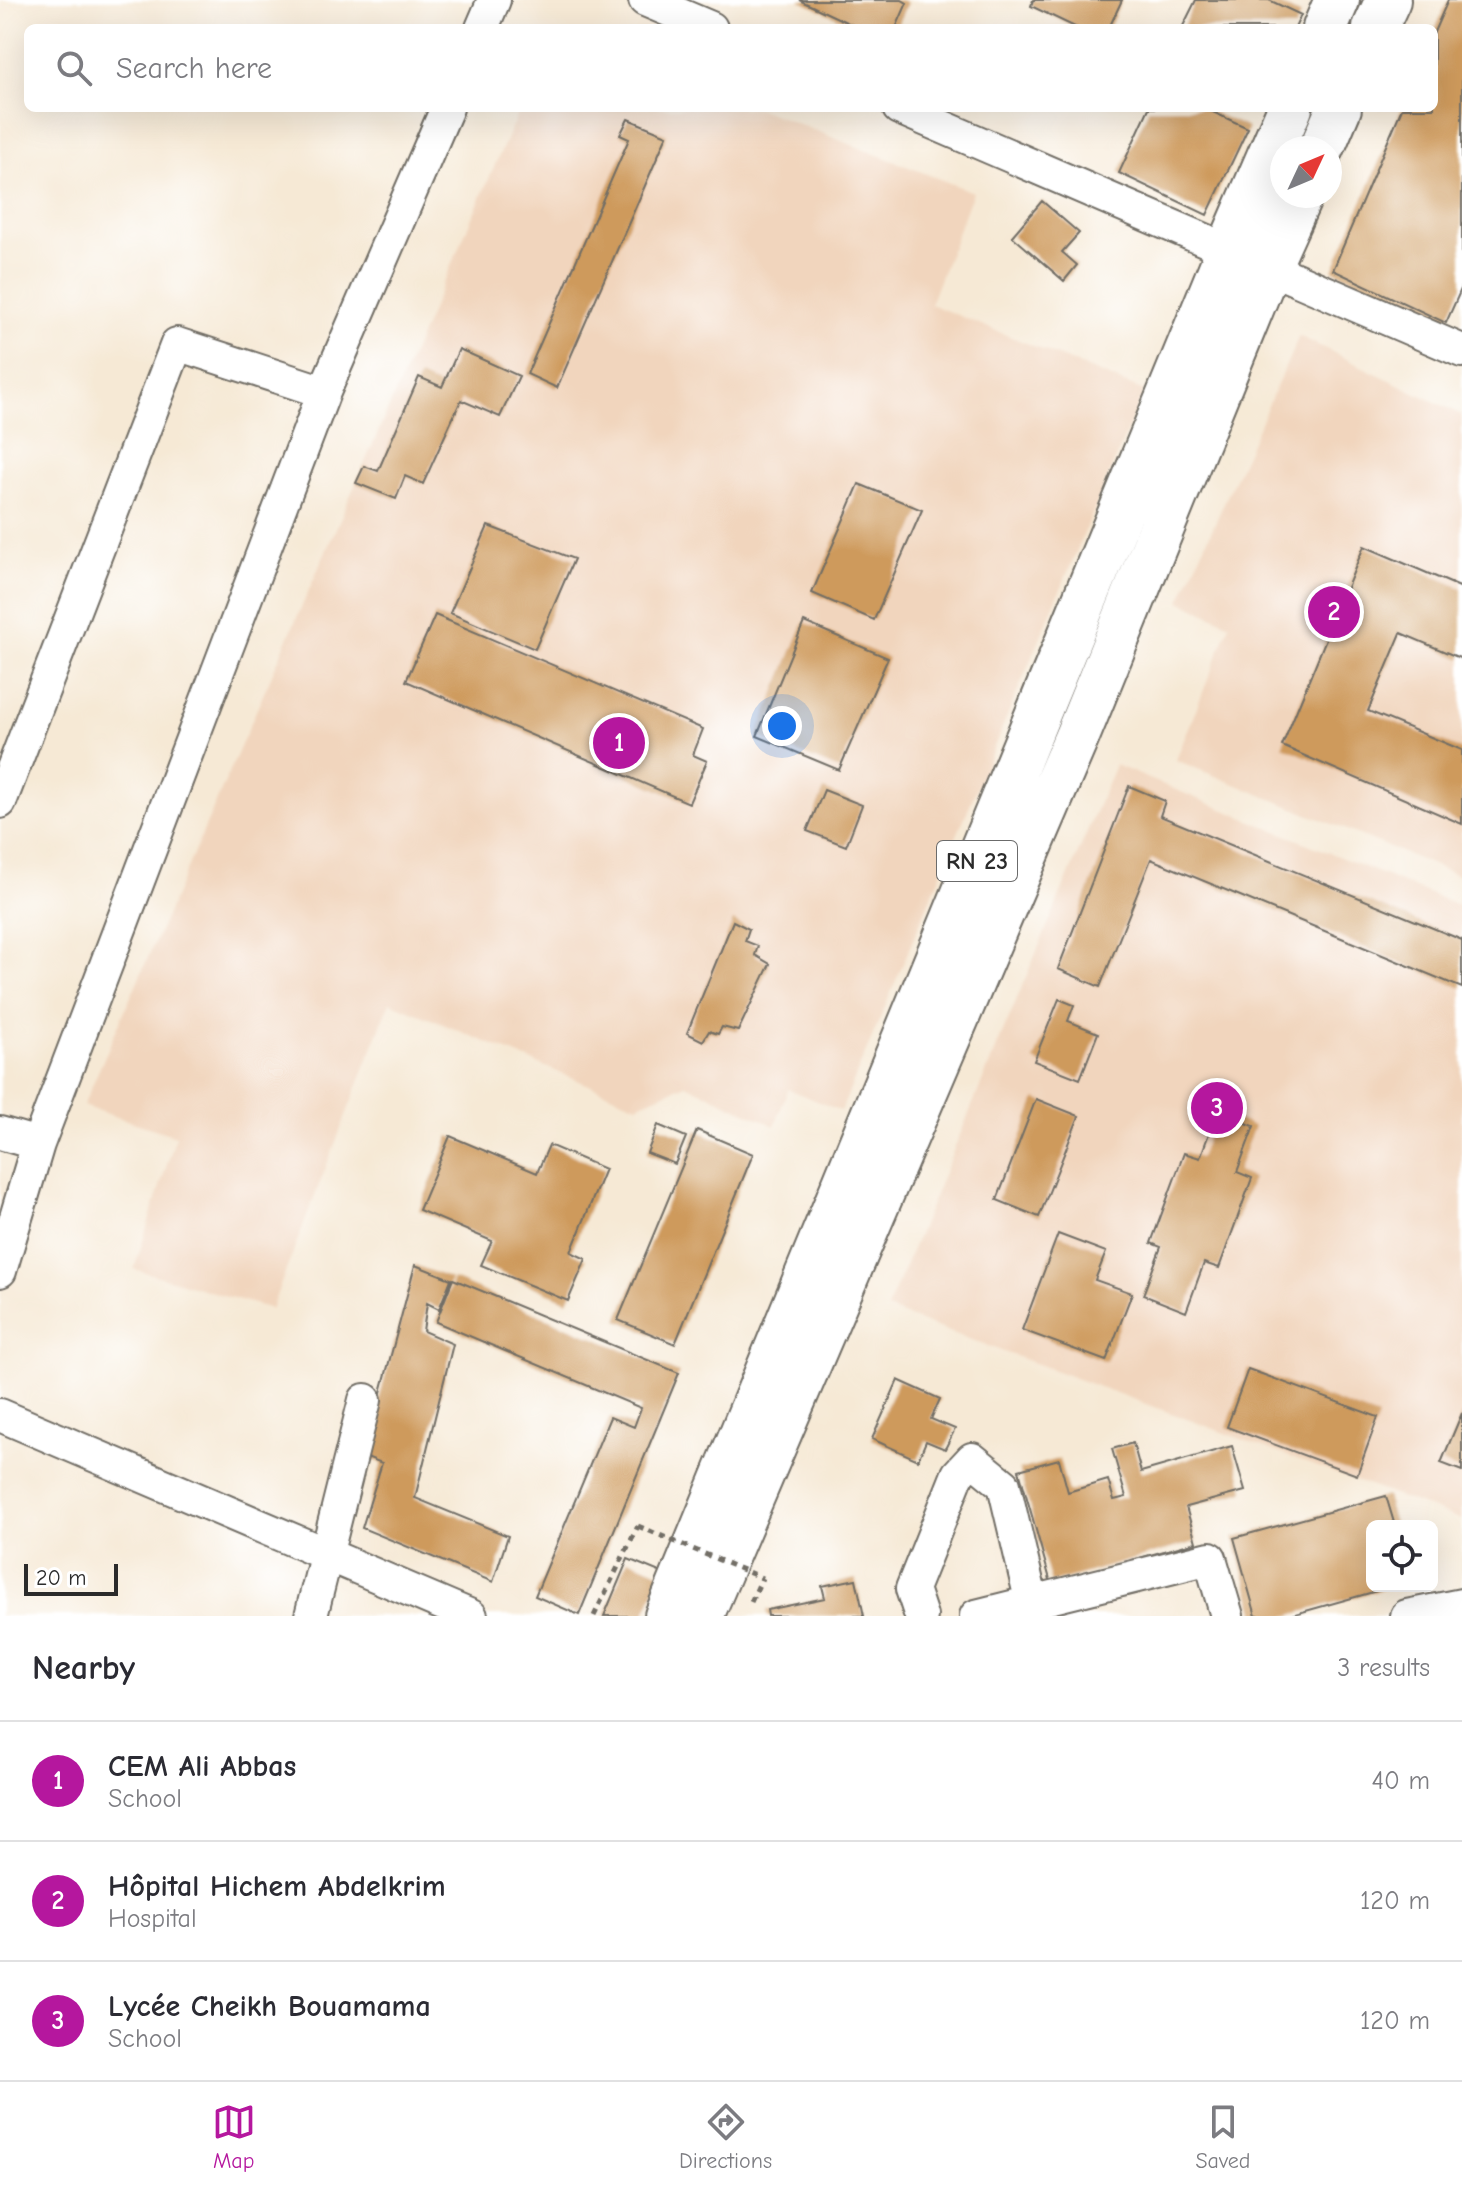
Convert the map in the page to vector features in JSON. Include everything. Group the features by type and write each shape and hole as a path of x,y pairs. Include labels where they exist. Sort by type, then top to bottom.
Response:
{"main road":[{"path":"1327,24 1337,0"},
{"path":"1377,24 1388,0"},
{"name":"RN 23","path":"667,1616 1229,249 1288,112"},
{"path":"1327,136 1337,112"},
{"name":"RN 23","path":"701,1616 1072,748 1295,208"}],"street":[{"path":"484,24 494,0"},
{"path":"645,0 702,24"},
{"path":"0,1271 38,1144 324,392 445,112"},
{"path":"908,112 1461,346"},
{"path":"0,802 177,344 324,392"},
{"path":"0,1133 38,1144"},
{"path":"311,1616 365,1400"},
{"path":"0,1415 471,1616"},
{"path":"921,1616 912,1589 958,1474 972,1459 1004,1485 1033,1608"},
{"path":"976,1616 1033,1608 1210,1558 1227,1616"},
{"path":"1407,1616 1462,1605"}],"path":[{"path":"594,1616 638,1526 762,1578 750,1603"}],"shaded area":[{"path":"518,112 767,112 973,192 930,304 1144,391 841,1111 788,1089 775,1126 686,1084 637,1105 390,1002 271,1309 134,1269 176,1136 83,1106"},
{"path":"1299,336 1462,415 1462,877 1176,760 1230,624 1180,601"},
{"path":"1115,765 1462,907 1462,1520 887,1309"}],"building":[{"path":"799,0 902,0 907,3 898,24 850,24"},
{"path":"1033,0 1122,0 1111,24 1069,24 1031,6"},
{"path":"1196,0 1269,0 1301,15 1297,24 1184,24"},
{"path":"1448,0 1462,0 1462,287 1446,323 1333,270 1400,112 1438,112 1438,24"},
{"path":"1147,112 1213,112 1248,128 1207,215 1119,173"},
{"path":"628,119 667,135 557,388 527,374 629,139 620,135"},
{"path":"1042,201 1079,233 1062,252 1077,265 1064,281 1012,236"},
{"path":"459,349 519,376 500,417 461,400 423,484 405,476 396,499 356,483 364,466 378,471 419,377 442,387"},
{"path":"859,484 922,510 874,620 812,593"},
{"path":"488,526 574,559 535,649 450,613"},
{"path":"1364,546 1462,588 1462,659 1401,633 1368,711 1462,750 1462,824 1282,746"},
{"path":"435,615 703,729 693,755 707,761 689,803 406,681"},
{"path":"804,622 888,658 839,770 757,736"},
{"path":"1129,786 1165,801 1160,816 1462,940 1462,988 1151,859 1100,987 1058,969"},
{"path":"824,790 862,805 846,846 807,831"},
{"path":"733,921 749,929 745,941 758,946 755,955 770,964 738,1031 722,1027 718,1034 709,1031 703,1041 687,1033"},
{"path":"1059,999 1074,1005 1068,1021 1098,1033 1080,1079 1034,1061"},
{"path":"1036,1099 1079,1116 1039,1217 997,1200"},
{"path":"1217,1112 1254,1126 1237,1172 1252,1178 1219,1268 1204,1263 1186,1312 1143,1295 1161,1247 1151,1243 1184,1153 1200,1158"},
{"path":"658,1125 686,1137 675,1164 647,1153"},
{"path":"697,1130 753,1154 675,1344 618,1320"},
{"path":"450,1136 537,1173 549,1145 605,1169 571,1252 586,1259 568,1301 481,1265 492,1241 419,1210"},
{"path":"1058,1234 1106,1252 1095,1280 1132,1293 1106,1361 1022,1330"},
{"path":"415,1265 451,1279 439,1309 427,1303 423,1331 453,1344 415,1498 508,1536 493,1582 362,1528 382,1463 364,1456"},
{"path":"453,1279 679,1373 579,1615 535,1596 610,1417 634,1427 641,1408 436,1322"},
{"path":"1248,1369 1378,1417 1357,1475 1227,1427"},
{"path":"898,1380 940,1399 931,1419 955,1429 945,1449 926,1441 918,1460 872,1439"},
{"path":"1462,1413 1462,1471 1441,1463"},
{"path":"1133,1443 1141,1472 1232,1446 1245,1491 1186,1507 1196,1542 1051,1583 1019,1470 1059,1459 1068,1492 1108,1480 1114,1500 1126,1497 1112,1449"},
{"path":"1386,1496 1393,1520 1366,1520 1366,1592 1373,1592 1288,1616 1256,1616 1234,1538"},
{"path":"628,1559 662,1573 644,1616 604,1616"},
{"path":"856,1579 864,1616 768,1616 767,1610 825,1598 822,1586"}],"place":[{"name":"Hôpital Hichem Abdelkrim","path":"1334,612"},
{"name":"CEM Ali Abbas","path":"619,743"},
{"name":"Lycée Cheikh Bouamama","path":"1217,1108"}]}
